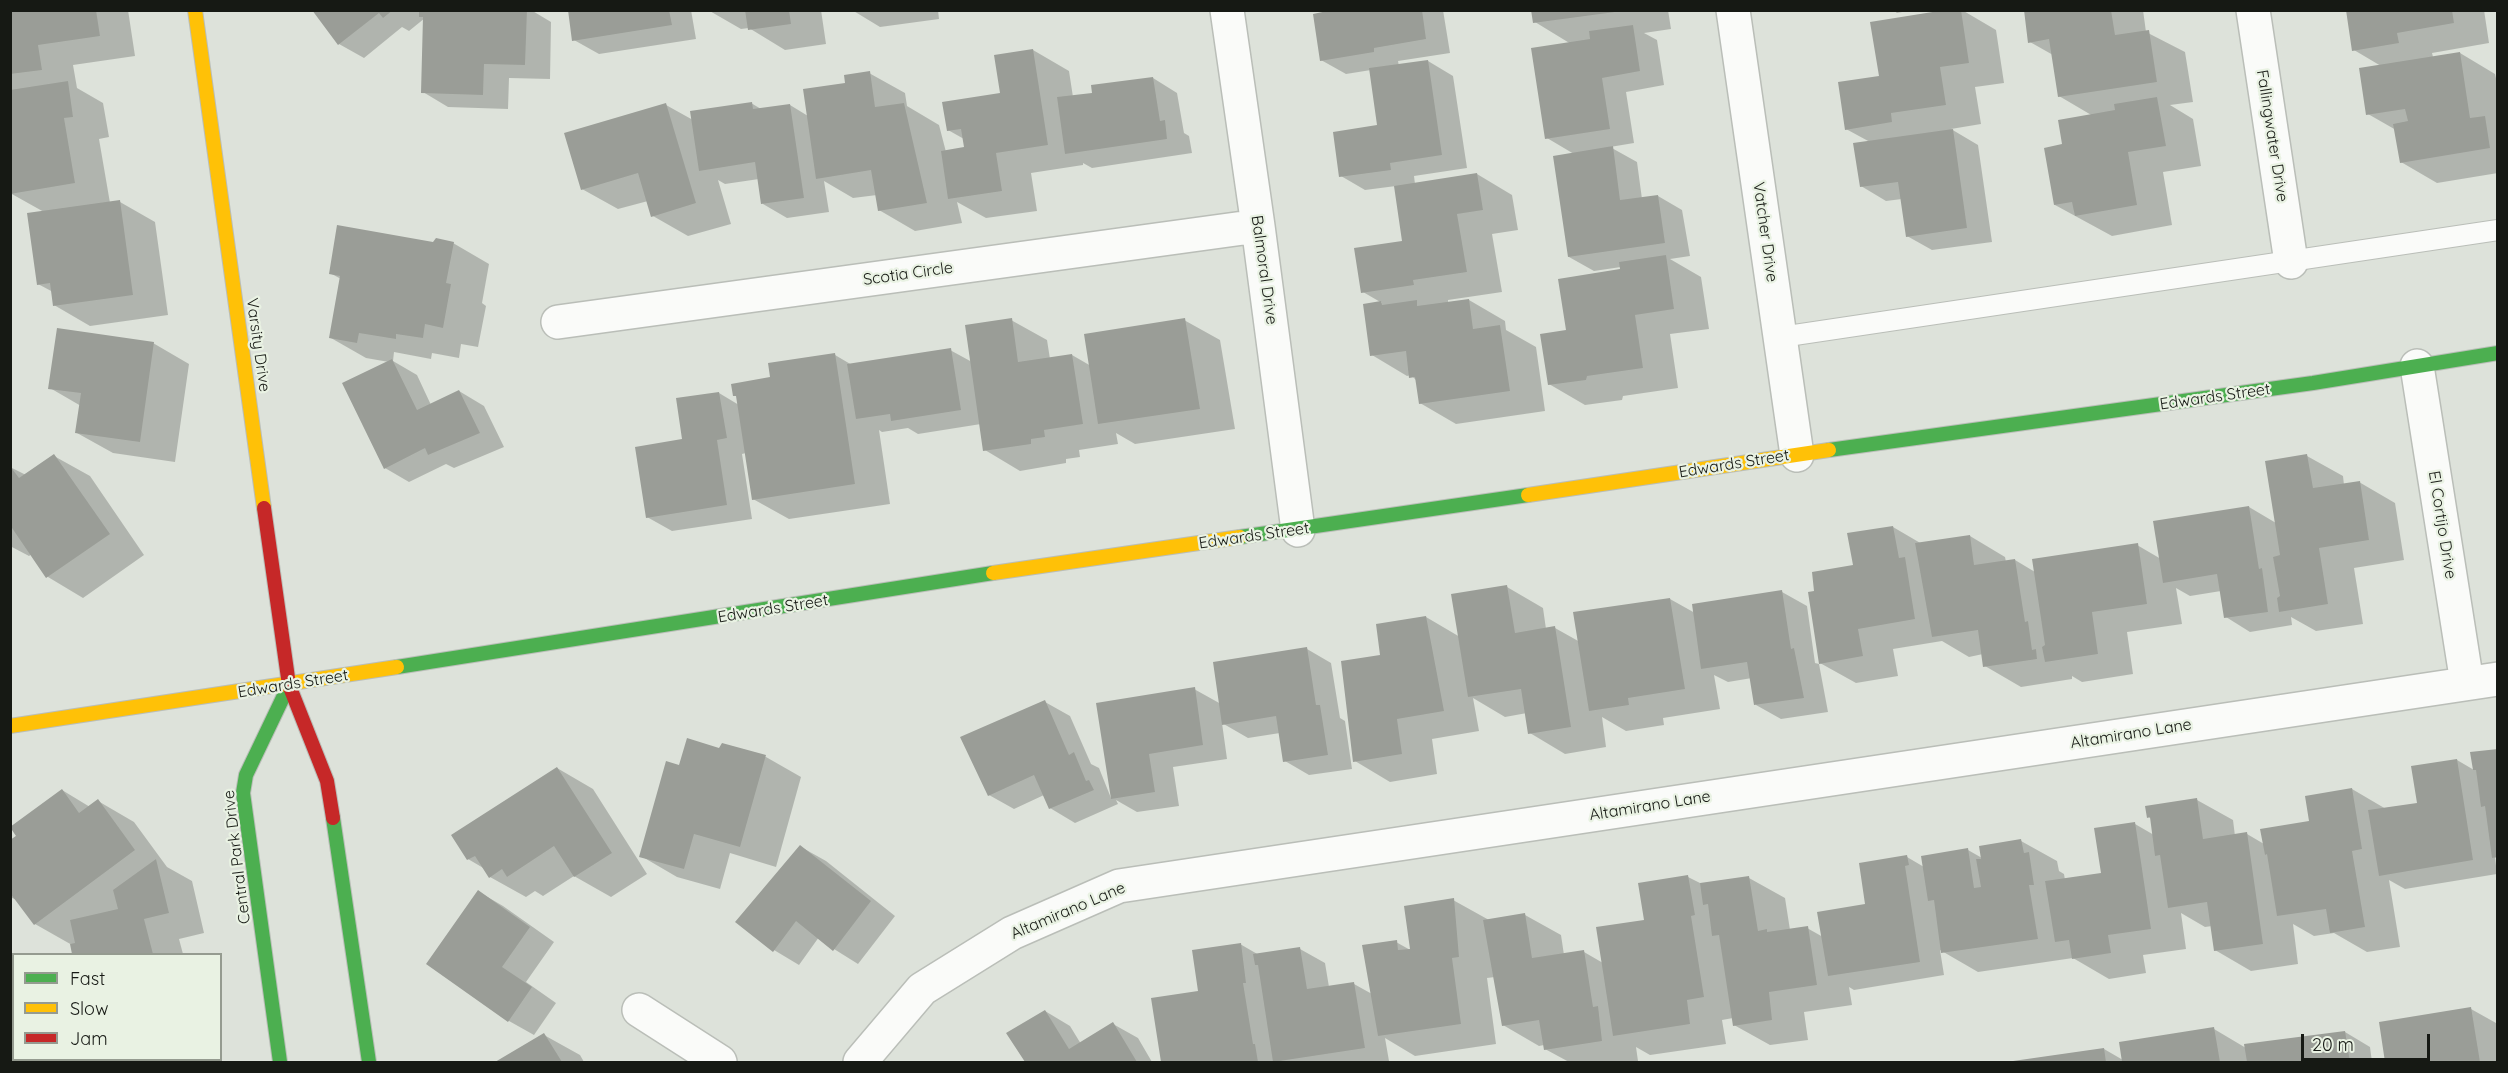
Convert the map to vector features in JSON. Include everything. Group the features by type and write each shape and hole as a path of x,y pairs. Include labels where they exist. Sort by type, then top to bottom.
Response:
{"main road":[{"name":"Varsity Drive","path":"195,10 289,685"},
{"name":"Edwards Street","path":"10,726 289,685 949,580 1298,530 1797,454 2313,383 2498,353"},
{"name":"Central Park Drive","path":"280,1062 243,793 246,775 289,685"},
{"path":"289,685 327,782 369,1062"}],"street":[{"name":"Balmoral Drive","path":"1227,10 1298,530"},
{"name":"Vatcher Drive","path":"1733,10 1797,454"},
{"name":"Fallingwater Drive","path":"2253,10 2291,262"},
{"name":"Scotia Circle","path":"558,322 1258,226"},
{"name":"El Cortijo Drive","path":"2417,366 2482,681"},
{"name":"Altamirano Lane","path":"860,1062 922,989 1012,933 1119,886 2482,681"},
{"path":"639,1010 720,1062"}],"lane":[{"path":"1781,337 2498,230"}],"building":[{"path":"10,10 96,10 100,36 38,45 42,70 10,74"},
{"path":"312,10 393,10 383,18 379,13 338,45"},
{"path":"419,10 527,10 525,65 484,64 483,95 421,93 423,17 419,17"},
{"path":"568,10 669,10 672,25 572,41"},
{"path":"745,10 789,10 791,24 748,30"},
{"path":"1332,10 1422,10 1426,39 1374,48 1374,52 1320,61 1313,14"},
{"path":"1531,10 1615,10 1615,12 1533,23"},
{"path":"1945,10 1961,10 1969,63 1940,67 1946,105 1891,113 1892,122 1845,130 1838,82 1879,76 1870,22"},
{"path":"2024,10 2111,10 2115,35 2149,30 2157,82 2058,97 2049,39 2028,43"},
{"path":"2346,10 2452,10 2454,23 2397,33 2399,43 2352,51"},
{"path":"1633,25 1640,71 1602,78 1610,129 1545,139 1531,48 1590,39 1589,31"},
{"path":"1033,49 1048,145 996,153 1002,191 948,199 941,151 964,147 961,129 947,131 942,102 1000,93 994,55"},
{"path":"2460,52 2470,118 2485,116 2490,148 2400,163 2393,124 2408,121 2405,109 2366,115 2359,68"},
{"path":"1428,60 1442,155 1390,163 1391,170 1339,177 1333,132 1377,125 1369,68"},
{"path":"870,71 875,107 904,103 927,203 878,211 871,170 816,179 803,89 845,83 844,75"},
{"path":"1153,77 1160,121 1165,120 1167,139 1065,154 1057,97 1092,93 1091,85"},
{"path":"68,81 73,117 64,118 75,183 10,194 10,90"},
{"path":"2157,97 2166,146 2128,152 2137,205 2075,216 2072,202 2054,205 2044,148 2062,144 2058,120 2115,110 2114,104"},
{"path":"752,102 753,109 790,104 804,198 761,204 755,162 699,171 690,111"},
{"path":"666,103 696,203 651,217 638,173 581,190 564,133"},
{"path":"1953,129 1967,228 1906,237 1898,182 1860,187 1853,143"},
{"path":"1613,146 1620,200 1658,195 1665,243 1568,257 1553,156"},
{"path":"1477,173 1483,210 1457,214 1467,272 1413,280 1414,285 1361,293 1354,248 1402,241 1394,186"},
{"path":"120,200 133,295 53,306 50,283 37,285 27,213"},
{"path":"337,225 433,242 436,238 454,242 446,283 451,284 443,328 425,324 423,338 396,334 396,339 359,333 357,343 329,338 340,276 329,274"},
{"path":"1666,255 1674,309 1635,315 1643,368 1587,376 1586,380 1548,385 1540,334 1566,330 1558,279 1620,269 1619,262"},
{"path":"1469,299 1473,329 1500,325 1510,391 1419,404 1415,377 1409,378 1406,351 1370,356 1363,304 1381,301 1382,305 1417,300 1417,306"},
{"path":"1012,318 1018,362 1072,354 1083,424 1044,430 1045,437 1031,439 1031,444 983,451 965,325"},
{"path":"1185,318 1200,409 1098,424 1084,334"},
{"path":"57,328 154,342 140,442 75,433 81,393 48,389"},
{"path":"951,348 961,410 891,421 890,414 856,419 847,364"},
{"path":"835,353 855,484 752,500 736,396 733,396 731,384 770,377 768,363"},
{"path":"392,359 417,410 459,390 480,433 428,455 425,448 384,469 342,383"},
{"path":"719,392 727,438 717,440 727,505 646,518 635,447 682,439 676,398"},
{"path":"54,454 110,534 46,578 10,525 10,466 19,478"},
{"path":"2307,454 2313,488 2360,481 2369,540 2319,548 2328,604 2279,612 2277,598 2280,596 2273,557 2280,555 2265,461"},
{"path":"2249,506 2259,569 2262,568 2268,612 2224,618 2217,574 2163,583 2153,521"},
{"path":"1893,526 1899,558 1905,557 1915,619 1858,629 1863,656 1819,664 1808,592 1814,591 1812,572 1853,565 1847,533"},
{"path":"1970,535 1974,565 2015,559 2025,622 2028,621 2032,650 2036,649 2037,659 1983,667 1978,630 1932,637 1915,543"},
{"path":"2138,543 2147,604 2092,612 2098,654 2045,662 2042,647 2045,645 2032,559"},
{"path":"1507,585 1515,633 1555,626 1571,727 1528,734 1521,689 1468,697 1451,594"},
{"path":"1782,590 1791,649 1794,648 1804,698 1754,705 1747,662 1701,669 1692,604"},
{"path":"1670,598 1685,689 1628,698 1629,705 1589,711 1573,612"},
{"path":"1426,616 1444,711 1397,719 1402,754 1353,762 1341,661 1380,655 1376,624"},
{"path":"1307,647 1316,705 1320,705 1328,755 1283,762 1276,716 1222,725 1213,662"},
{"path":"1195,687 1203,745 1149,754 1155,792 1111,799 1096,703"},
{"path":"1045,700 1069,755 1074,752 1086,781 1089,780 1094,790 1049,809 1034,775 988,796 960,737"},
{"path":"687,738 719,748 722,743 766,755 740,847 694,834 684,869 639,857 666,761 679,765"},
{"path":"2498,749 2498,857 2492,858 2485,806 2481,807 2476,770 2473,770 2470,752"},
{"path":"2457,759 2473,860 2379,876 2368,810 2417,803 2411,766"},
{"path":"557,767 612,853 574,877 554,846 507,877 502,869 489,878 475,856 467,860 451,835"},
{"path":"2352,788 2362,849 2352,851 2365,927 2330,933 2326,909 2277,916 2267,854 2265,855 2260,829 2309,821 2305,796"},
{"path":"62,789 79,813 98,799 135,850 34,925 10,893 10,840 16,836 10,827"},
{"path":"2197,798 2203,839 2247,832 2263,944 2214,951 2207,902 2168,908 2160,855 2155,856 2150,817 2147,818 2145,806"},
{"path":"2135,822 2151,929 2108,935 2111,953 2072,959 2069,940 2055,942 2045,881 2101,873 2094,828"},
{"path":"2021,839 2024,853 2029,852 2034,885 2029,885 2038,939 1941,953 1934,900 1928,901 1921,856 1968,848 1974,888 1981,887 1976,859 1981,859 1979,846"},
{"path":"800,845 871,901 833,951 796,921 773,952 735,922"},
{"path":"1907,855 1909,865 1905,866 1920,962 1828,976 1817,912 1865,904 1859,863"},
{"path":"156,859 169,913 144,919 153,953 72,953 70,944 75,943 70,920 118,909 113,890"},
{"path":"1688,875 1695,915 1691,916 1704,997 1687,1000 1690,1024 1613,1036 1596,927 1644,920 1638,883"},
{"path":"1749,876 1758,931 1767,929 1767,932 1808,926 1817,985 1769,992 1772,1020 1733,1026 1719,935 1712,936 1708,904 1703,905 1700,883"},
{"path":"478,890 530,927 502,967 532,987 508,1022 426,964"},
{"path":"1454,898 1459,957 1452,958 1461,1024 1378,1036 1362,945 1397,940 1398,950 1410,949 1404,906"},
{"path":"1525,913 1532,958 1584,950 1593,1007 1598,1006 1602,1041 1544,1050 1539,1020 1502,1026 1483,920"},
{"path":"1241,943 1246,983 1243,983 1258,1062 1161,1062 1151,998 1198,991 1192,950"},
{"path":"1300,947 1307,989 1354,982 1365,1048 1273,1062 1258,965 1255,965 1253,954"},
{"path":"2471,1007 2480,1062 2385,1062 2379,1022"},
{"path":"1045,1010 1069,1049 1113,1022 1137,1062 1025,1062 1006,1033"},
{"path":"2214,1027 2220,1062 2122,1062 2119,1042"},
{"path":"2345,1031 2350,1062 2247,1062 2244,1044"},
{"path":"544,1033 562,1062 495,1062"},
{"path":"2104,1048 2106,1062 2013,1062 2013,1061"},
{"path":"72,1061 171,1061 171,1062"}],"traffic: fast":[{"path":"1829,450 2313,383 2498,353"},
{"path":"1240,537 1528,495"},
{"path":"397,667 993,573"},
{"path":"280,1062 243,793 246,775 289,685"},
{"path":"333,818 369,1062"}],"traffic: slow":[{"path":"195,10 264,508"},
{"path":"1528,495 1829,450"},
{"path":"993,573 1240,537"},
{"path":"10,726 397,667"}],"traffic: jam":[{"path":"264,508 289,685 327,781 333,818"}]}
